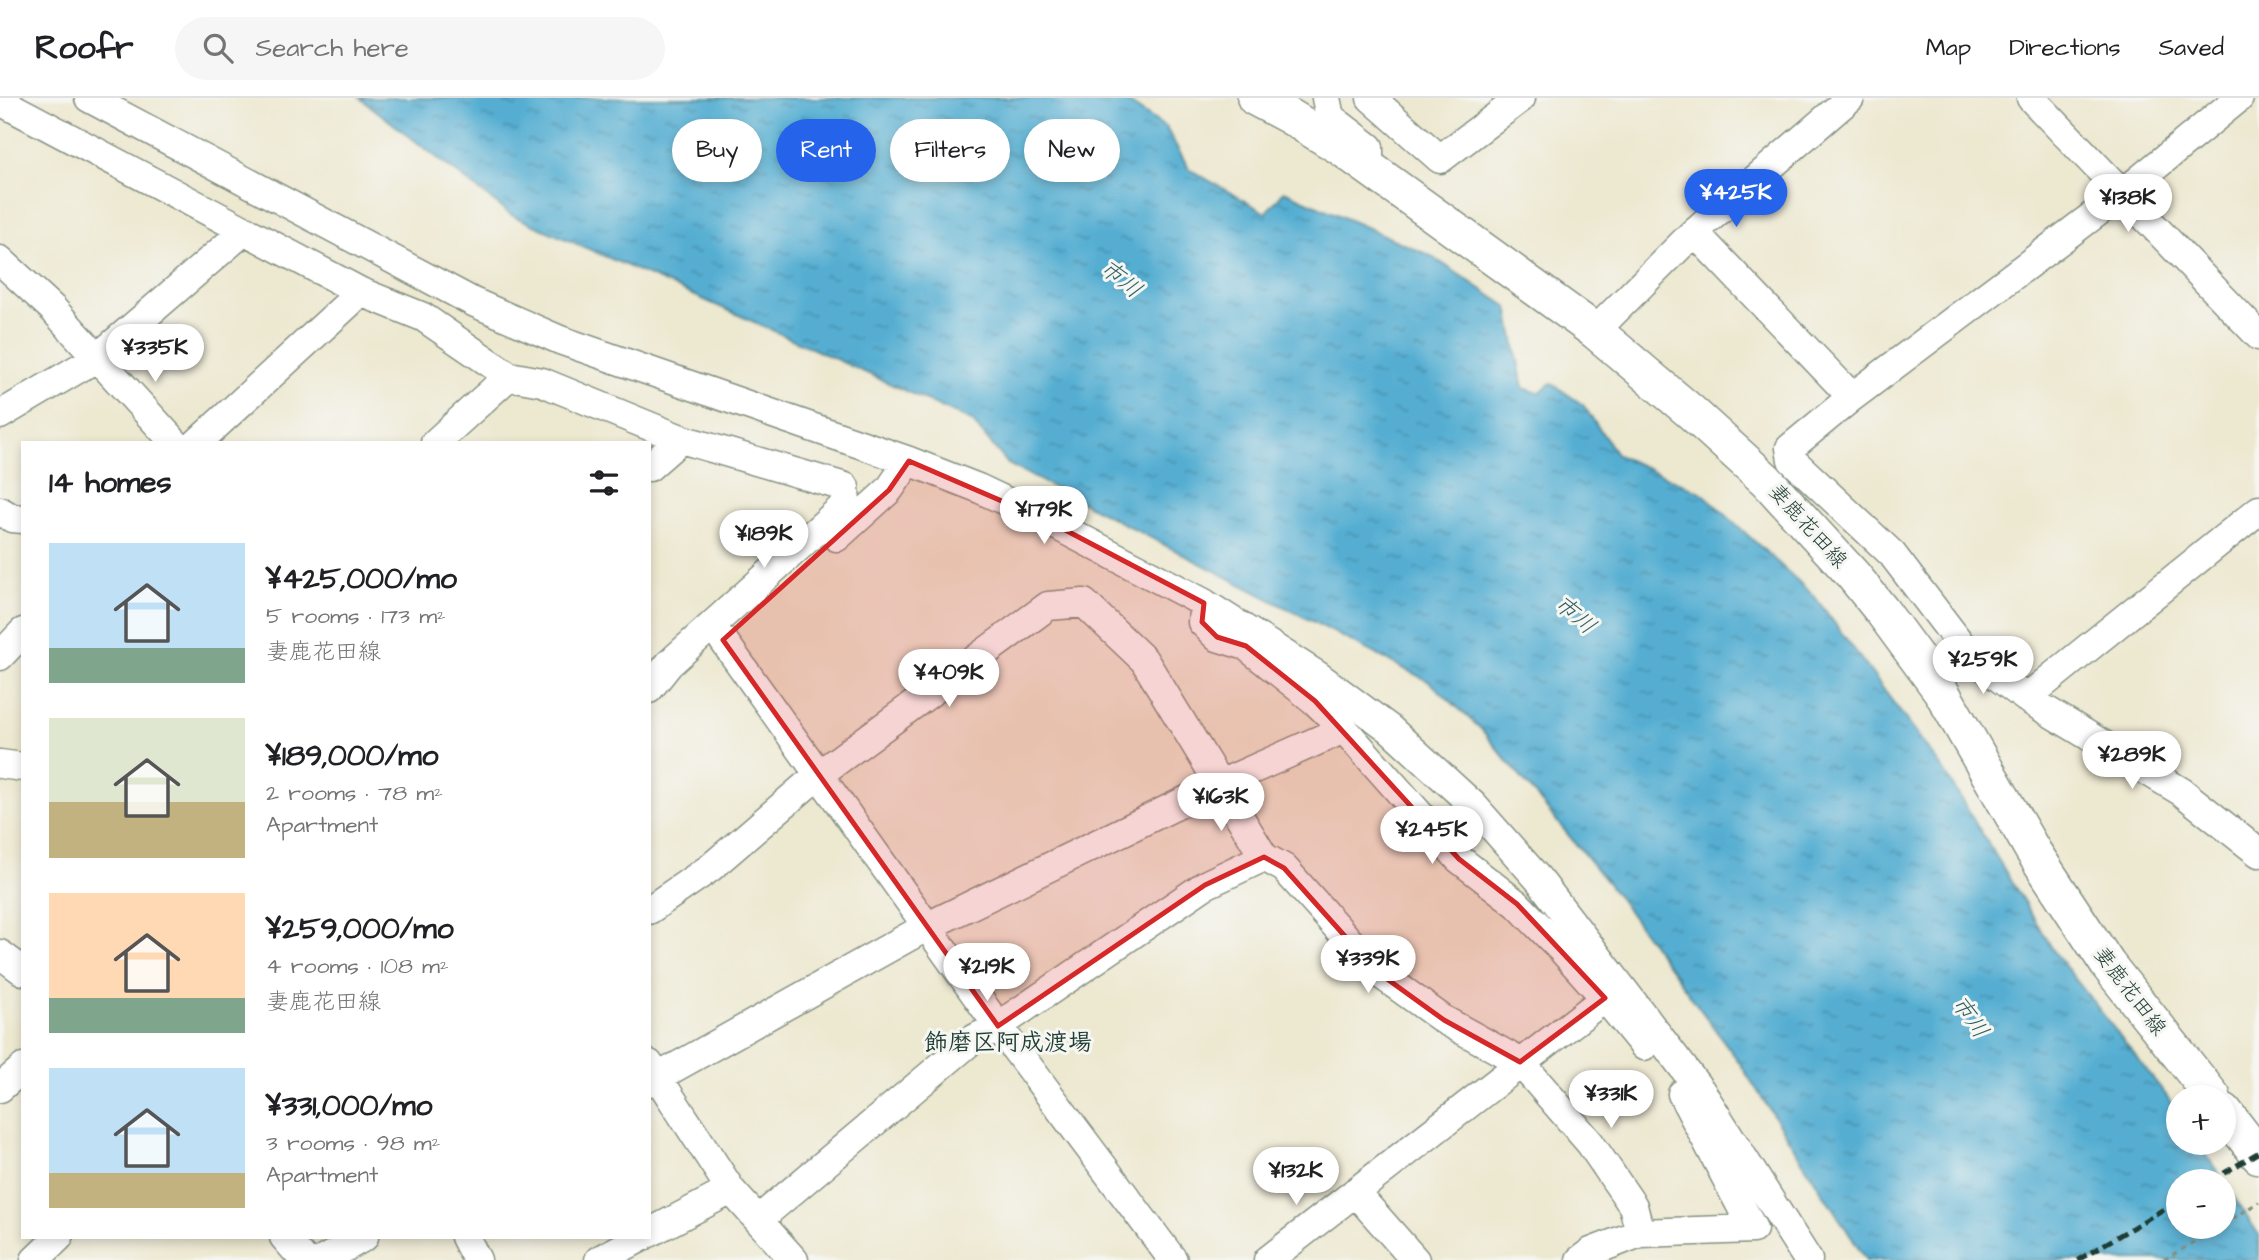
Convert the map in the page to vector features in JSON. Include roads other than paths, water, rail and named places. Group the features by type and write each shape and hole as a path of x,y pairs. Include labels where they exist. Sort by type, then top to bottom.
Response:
{"main road":[{"name":"妻鹿花田線","path":"1255,98 1340,147 1595,331 1766,480 1853,575 1941,691 2033,850 2108,965 2203,1085"},
{"path":"2236,1126 2259,1156"}],"street":[{"path":"89,98 485,307 560,340 909,461 978,488 1048,521 1204,603 1317,674 1390,729 1473,805 1540,881 1808,1260"},
{"path":"1326,98 1330,117 1369,147 1369,169"},
{"path":"1371,98 1440,159 1521,98"},
{"path":"2239,98 2123,193 1852,397 1790,448 1792,460 1892,554 1969,655 2026,698 2182,792 2259,853"},
{"path":"2036,100 2259,336"},
{"path":"0,101 361,292 423,317 509,376 542,382 681,439 845,487 846,504 669,664 651,686"},
{"path":"1595,331 1694,232 1836,102"},
{"path":"0,415 98,357 245,230"},
{"path":"1694,232 1852,397"},
{"path":"2,266 52,308 172,441"},
{"path":"199,441 361,292"},
{"path":"437,441 509,376"},
{"path":"651,465 681,439"},
{"path":"651,705 889,490 909,461"},
{"path":"2026,698 2259,510"},
{"path":"1204,603 1202,622 1217,636 1246,646 1315,701 1344,729 1459,859 1517,904 1691,1093 1753,1229 1640,1233 1591,1252 1580,1260"},
{"path":"651,910 710,868 818,775 1048,606 1084,604 1144,660 1264,858 1284,869 1376,971 1444,1020 1520,1062 1590,1143 1633,1206 1640,1233"},
{"path":"0,656 21,635"},
{"path":"723,640 998,1026 1173,1260"},
{"path":"794,1260 731,1190 652,1075 928,926 1220,784 1344,729"},
{"path":"0,764 21,767"},
{"path":"758,1220 972,1040 998,1026 1205,885 1264,858"},
{"path":"0,954 21,970"},
{"path":"1268,1260 1605,998"},
{"path":"0,1088 21,1070"},
{"path":"651,1232 731,1190"},
{"path":"1355,1192 1415,1260"},
{"path":"35,1260 57,1239"},
{"path":"286,1239 304,1260"},
{"path":"323,1260 360,1239"},
{"path":"467,1239 477,1260"},
{"path":"599,1260 638,1239"}],"water":[{"name":"市川","path":"360,98 1122,98 1166,128 1189,169 1266,213 1284,191 1431,256 1508,307 1523,388 1539,393 1551,383 1583,405 1617,455 1701,492 1815,597 1944,771 2055,953 2166,1095 2166,1155 2206,1155 2216,1169 2166,1169 2166,1239 2236,1239 2236,1200 2259,1235 2259,1260 1866,1260 1739,1062 1607,882 1482,730 1430,682 1008,464 972,421 511,215"}],"railway":[{"path":"2231,1169 2259,1152"},
{"path":"2078,1260 2166,1208"}],"district":[{"name":"飾磨区阿成渡場","path":"1008,1043"}]}
